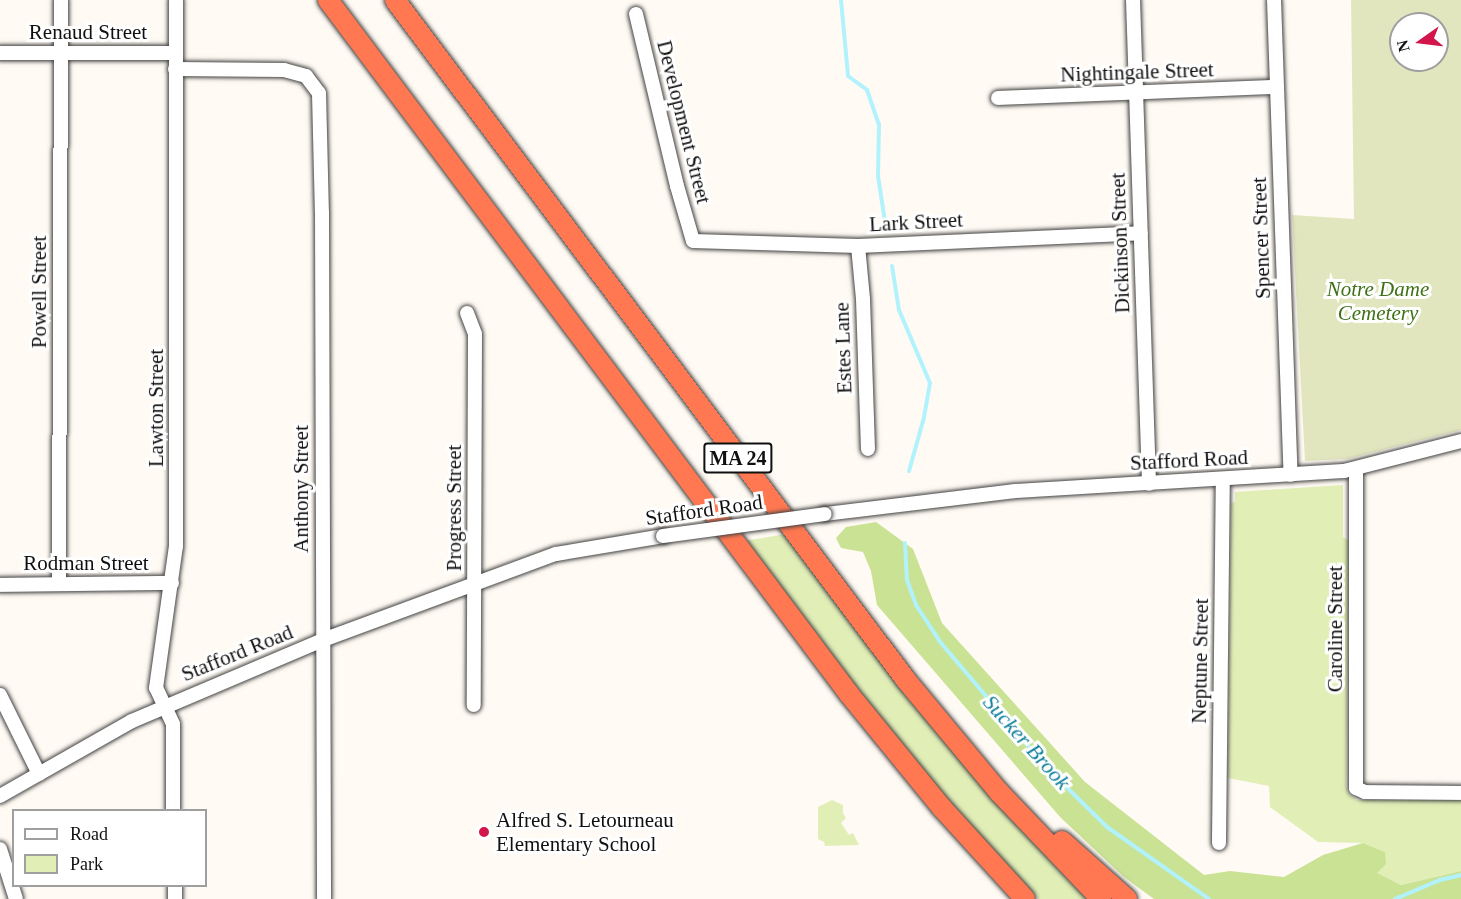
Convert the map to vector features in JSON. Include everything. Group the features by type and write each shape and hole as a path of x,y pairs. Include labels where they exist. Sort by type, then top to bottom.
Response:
{"highway":[{"name":"MA 24","path":"328,0 827,666 911,771 1025,899"},
{"name":"MA 24","path":"394,0 876,641 993,784 1101,899"},
{"path":"876,641 1032,811 1073,852 1127,899"},
{"path":"974,844 1018,899"}],"street":[{"name":"Powell Street","path":"59,584 61,0"},
{"name":"Lawton Street","path":"173,809 173,724 156,688 176,546 178,315 176,0"},
{"name":"Dickinson Street","path":"1133,0 1149,484"},
{"name":"Spencer Street","path":"1274,0 1291,475"},
{"name":"Development Street","path":"636,14 677,186 693,241"},
{"name":"Renaud Street","path":"0,53 176,53"},
{"name":"Anthony Street","path":"176,69 284,70 306,76 319,93 322,129 324,899"},
{"name":"Nightingale Street","path":"998,98 1277,87"},
{"name":"Lark Street","path":"693,241 858,246 1141,233"},
{"name":"Estes Lane","path":"858,246 863,299 868,449"},
{"name":"Progress Street","path":"467,313 475,334 474,705"},
{"name":"Stafford Road","path":"0,796 164,706 323,640 556,554 663,536 1016,491 1356,469 1461,441"},
{"name":"Caroline Street","path":"1356,469 1357,790 1461,794"},
{"name":"Neptune Street","path":"1219,843 1223,479"},
{"name":"Rodman Street","path":"0,585 172,583"},
{"path":"0,695 39,774"},
{"path":"0,849 12,886"}],"green space":[{"name":"Notre Dame Cemetery","path":"1351,0 1461,0 1461,430 1347,459 1305,461 1292,215 1354,219"},
{"path":"1343,485 1343,537 1349,541 1346,786 1349,794 1357,800 1461,799 1461,871 1401,885 1376,873 1385,852 1363,843 1318,842 1270,807 1269,786 1228,778 1231,503 1235,502 1235,492"},
{"path":"876,522 913,549 942,623 1085,782 1204,875 1230,871 1284,877 1323,855 1363,843 1385,852 1386,864 1377,873 1401,885 1461,871 1461,899 1154,899 1124,877 1061,818 877,605 871,571 863,552 841,548 836,538 846,527"},
{"path":"786,534 1091,899 1038,899 952,807 885,726 744,541"},
{"path":"832,800 843,805 846,818 841,823 849,835 853,833 859,845 825,846 824,842 818,839 818,807"}],"waterway":[{"name":"Sucker Brook","path":"841,0 848,76 867,90 879,124 878,176 886,228"},
{"name":"Sucker Brook","path":"892,266 899,310 930,383 923,421 909,471"},
{"name":"Sucker Brook","path":"905,543 907,580 916,605 941,643 1046,767 1107,827 1209,899"},
{"name":"Sucker Brook","path":"1395,899 1440,880 1461,875"}],"place":[{"name":"Alfred S. Letourneau Elementary School","path":"484,832"}]}
